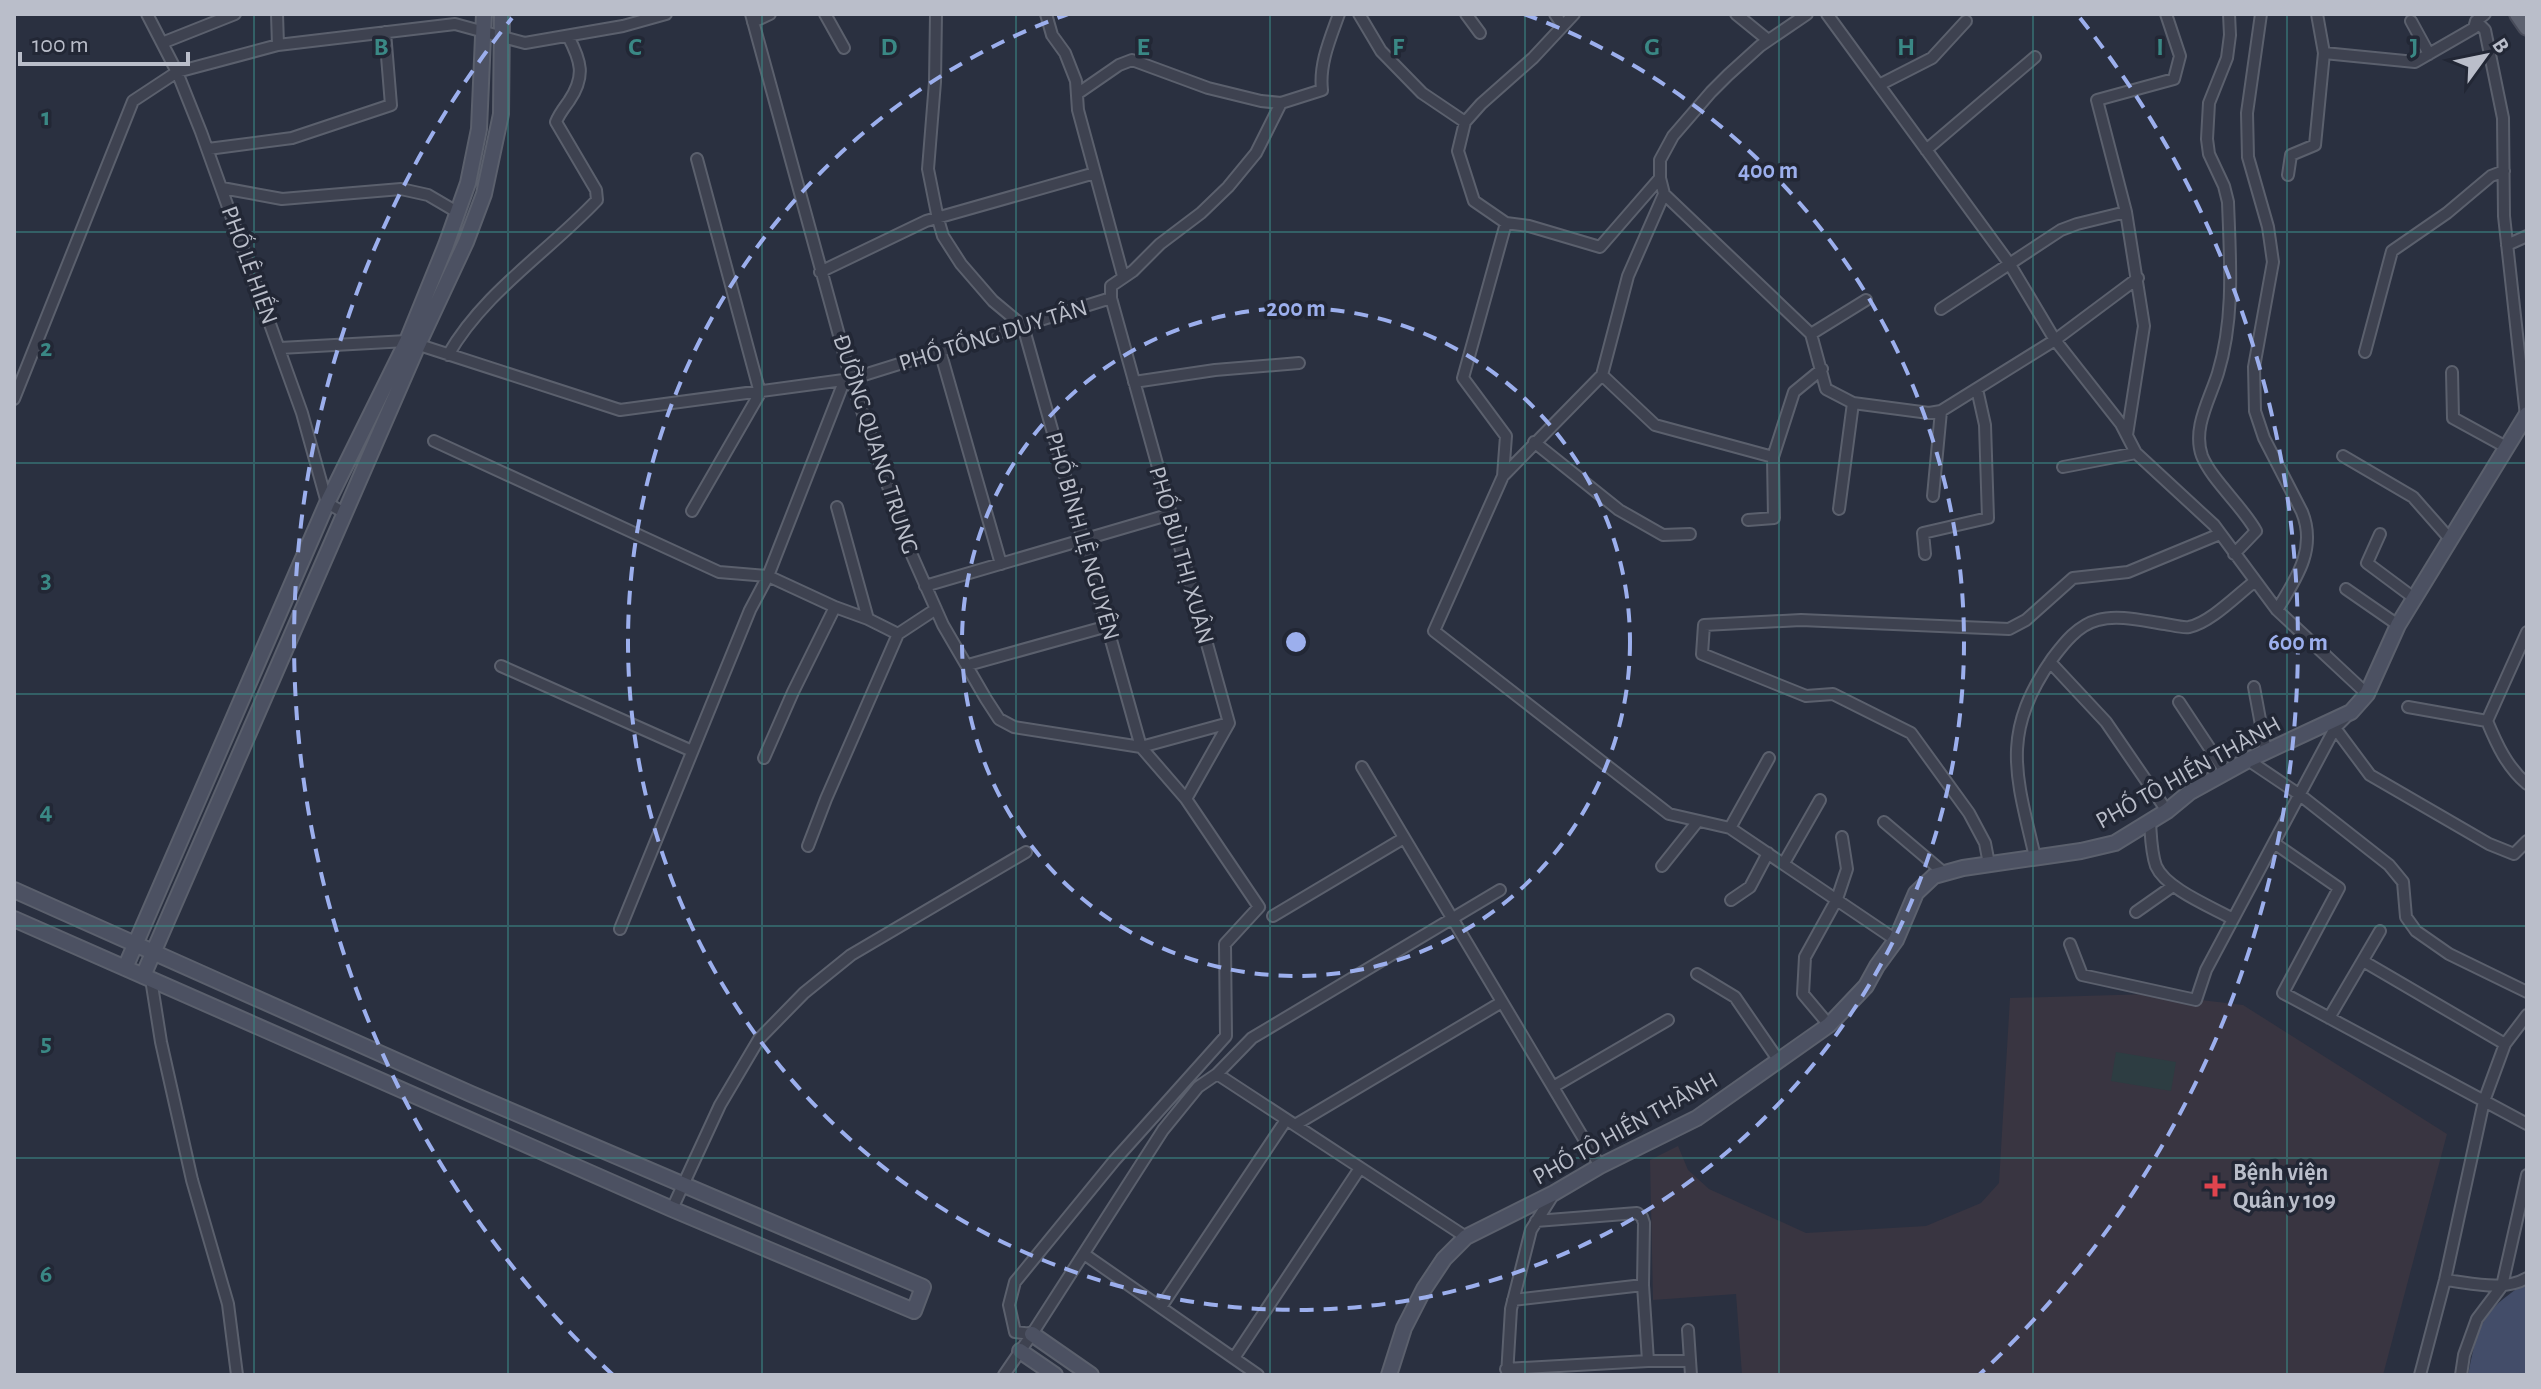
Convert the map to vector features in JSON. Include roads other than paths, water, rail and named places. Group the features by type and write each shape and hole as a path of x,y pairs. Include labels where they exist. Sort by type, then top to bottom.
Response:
{"main road":[{"path":"2518,14 2527,27"}],"street":[{"name":"PHỐ LÊ HIẾN","path":"147,14 177,72 208,149 302,413 327,503"},
{"path":"162,43 235,14"},
{"path":"277,14 278,45"},
{"path":"237,1375 228,1304 192,1180 147,978 155,952 345,513 412,343 468,183 479,129 484,14"},
{"path":"125,968 327,503 466,242 484,194 501,114 502,14"},
{"path":"14,399 133,101 177,72 278,45 385,32 455,24 525,43 623,26 649,16 666,14"},
{"path":"752,18 770,14"},
{"path":"825,14 844,48"},
{"path":"936,14 935,82 928,169 938,219 943,236 961,264 993,301 1023,326"},
{"path":"1046,14 1052,35 1065,53 1076,81 1078,110 1123,276"},
{"path":"1077,94 1119,65 1132,60 1208,88 1281,103 1322,90 1320,77 1339,14"},
{"path":"1359,14 1381,51 1422,93 1465,122"},
{"path":"1466,14 1480,33"},
{"path":"1555,14 1563,26"},
{"path":"1574,14 1465,122 1458,151 1474,201 1506,223 1529,226 1600,247 1660,178"},
{"path":"1736,14 1768,40"},
{"path":"1807,14 1768,40 1711,92 1673,136 1660,160 1660,178 1664,194 1811,334 1826,389 1853,403 1929,413 1941,411 2055,340 2138,278"},
{"path":"1827,14 2009,263 2055,340 2121,424 2136,453 2214,525 2277,610 2367,694"},
{"path":"2127,435 2144,326 2126,212 2097,100 2174,79 2180,56 2166,14"},
{"path":"2229,14 2227,58 2209,103 2207,139 2212,162 2227,194 2230,313 2218,373 2200,424 2200,442 2206,462 2256,531 2234,554"},
{"path":"2261,14 2247,113 2248,157 2271,241 2273,262 2254,367 2255,411 2264,438 2307,524 2308,539 2299,574 2277,610"},
{"path":"2288,175 2291,155 2315,145 2324,53 2317,14"},
{"path":"2324,53 2415,62 2474,28 2480,17"},
{"path":"2480,17 2503,118 2504,216 2522,332 2526,415"},
{"name":"ĐƯỜNG QUANG TRUNG","path":"752,18 848,379 911,553 936,609 999,719 1014,727 1141,747"},
{"path":"1879,85 1932,58 1966,21"},
{"path":"2411,21 2429,54"},
{"path":"208,149 292,138 391,105 385,32"},
{"path":"448,355 481,308 597,200 596,190 556,122 581,77 578,55 568,36"},
{"path":"1926,150 2035,57"},
{"name":"PHỐ TỐNG DUY TÂN","path":"412,343 620,410 848,379 1111,298 1111,286 1133,271 1228,187 1256,153 1281,103"},
{"path":"692,511 760,393 697,159"},
{"path":"2365,352 2392,251 2447,213 2491,176 2504,171"},
{"path":"820,272 926,221 1095,173"},
{"path":"222,188 282,199 401,189 428,195 457,212"},
{"path":"1664,194 1628,276 1602,375 1503,476 1434,631 1669,814 1730,828 1896,940"},
{"path":"1941,309 2061,230 2126,212"},
{"path":"1506,223 1463,378 1520,458"},
{"path":"2507,245 2527,236"},
{"name":"PHỐ BÙI THỊ XUÂN","path":"1111,298 1229,723"},
{"path":"1811,334 1866,300"},
{"name":"PHỐ BÌNH LỆ NGUYÊN","path":"1023,326 1141,747"},
{"path":"280,348 412,343"},
{"path":"940,351 1001,564"},
{"path":"1134,382 1215,370 1299,363"},
{"path":"1748,520 1774,518 1773,457 1794,392 1822,369"},
{"path":"2452,372 2453,418 2506,447"},
{"path":"1602,375 1655,425 1773,457"},
{"path":"620,929 848,379"},
{"path":"1925,554 1923,533 1988,518 1985,425 1977,389"},
{"path":"1839,509 1853,403"},
{"path":"1933,496 1941,411"},
{"name":"PHỐ TÔ HIẾN THÀNH","path":"1389,1375 1404,1328 1424,1289 1444,1259 1466,1237 1697,1118 1829,1025 1866,986 1896,940 1916,893 1934,876 2115,843 2167,811 2190,792 2248,760 2351,712 2367,694 2398,625 2526,415"},
{"path":"1503,476 1506,436"},
{"path":"434,441 719,572 768,576 898,634"},
{"path":"1534,442 1619,510 1663,535 1690,534"},
{"path":"2063,467 2136,453"},
{"path":"2343,456 2413,497 2450,539"},
{"path":"327,503 345,513"},
{"path":"837,507 868,619"},
{"path":"925,586 1171,514"},
{"path":"1989,864 1985,843 1969,813 1911,733 1833,694 1806,696 1702,654 1704,625 1801,620 2009,629 2026,620 2073,578 2128,572 2220,534"},
{"path":"2380,534 2367,563 2414,598"},
{"path":"2035,857 2015,760 2018,731 2034,686 2063,644 2083,627 2099,619 2133,619 2187,627 2200,623 2254,582"},
{"path":"2346,589 2398,625"},
{"path":"764,758 835,607"},
{"path":"808,846 898,634 936,609"},
{"path":"968,665 1108,626"},
{"path":"2527,632 2487,721 2514,773 2527,784"},
{"path":"2050,662 2106,722 2167,811"},
{"path":"501,666 692,751"},
{"path":"2254,687 2266,752"},
{"path":"2179,702 2226,773"},
{"path":"2408,707 2487,721"},
{"path":"2070,944 2082,975 2196,1000 2206,970 2335,728 2351,712"},
{"path":"1055,1375 1020,1351 1009,1305 1015,1282 1114,1161 1226,1036 1225,944 1259,907 1186,799 1141,747 1229,723"},
{"path":"1186,799 1229,723"},
{"path":"2335,728 2370,775 2489,844 2514,854 2527,841"},
{"path":"1730,828 1769,758"},
{"path":"2248,760 2300,795 2398,874 2403,882 2406,917 2416,931 2449,954 2527,992"},
{"path":"1362,767 1600,1166"},
{"path":"1784,863 1820,800"},
{"path":"1662,866 1698,821"},
{"path":"1884,822 1943,872"},
{"path":"2150,822 2156,864 2173,886 2233,919"},
{"path":"1829,1025 1803,994 1805,957 1837,899 1847,869 1842,837"},
{"path":"1273,916 1404,838"},
{"path":"2274,843 2339,888 2283,993 2527,1124"},
{"path":"672,1209 720,1105 759,1039 804,993 851,955 1026,852"},
{"path":"1731,900 1750,887 1768,853"},
{"path":"2136,912 2173,886"},
{"path":"14,890 471,1094 923,1287 914,1311 672,1209 14,919"},
{"path":"1004,1375 1163,1130 1198,1087 1217,1074 1252,1038 1500,890"},
{"path":"2329,1018 2380,931"},
{"path":"2363,961 2505,1044"},
{"path":"1697,974 1735,997 1779,1061"},
{"path":"1161,1307 1291,1122 1502,1002"},
{"path":"2420,1375 2445,1280 2484,1101 2505,1044 2527,1015"},
{"path":"1553,1087 1668,1020"},
{"path":"1217,1074 1466,1237"},
{"path":"1234,1358 1360,1168"},
{"path":"2461,1375 2464,1355 2477,1319 2502,1286 2527,1175"},
{"path":"1554,1193 1531,1230 1513,1300 1506,1372 1648,1361 1690,1361"},
{"path":"1536,1221 1637,1213 1642,1217 1648,1361"},
{"path":"1084,1254 1258,1375"},
{"path":"2445,1280 2502,1286 2527,1278"},
{"path":"1513,1300 1643,1285"},
{"path":"1688,1330 1691,1375"},
{"path":"1015,1332 1032,1334 1091,1375"}],"water":[{"path":"2527,1282 2527,1375 2468,1375 2484,1320 2500,1302"}],"place":[{"name":"Bệnh viện Quân y 109","path":"2215,1186"}]}
